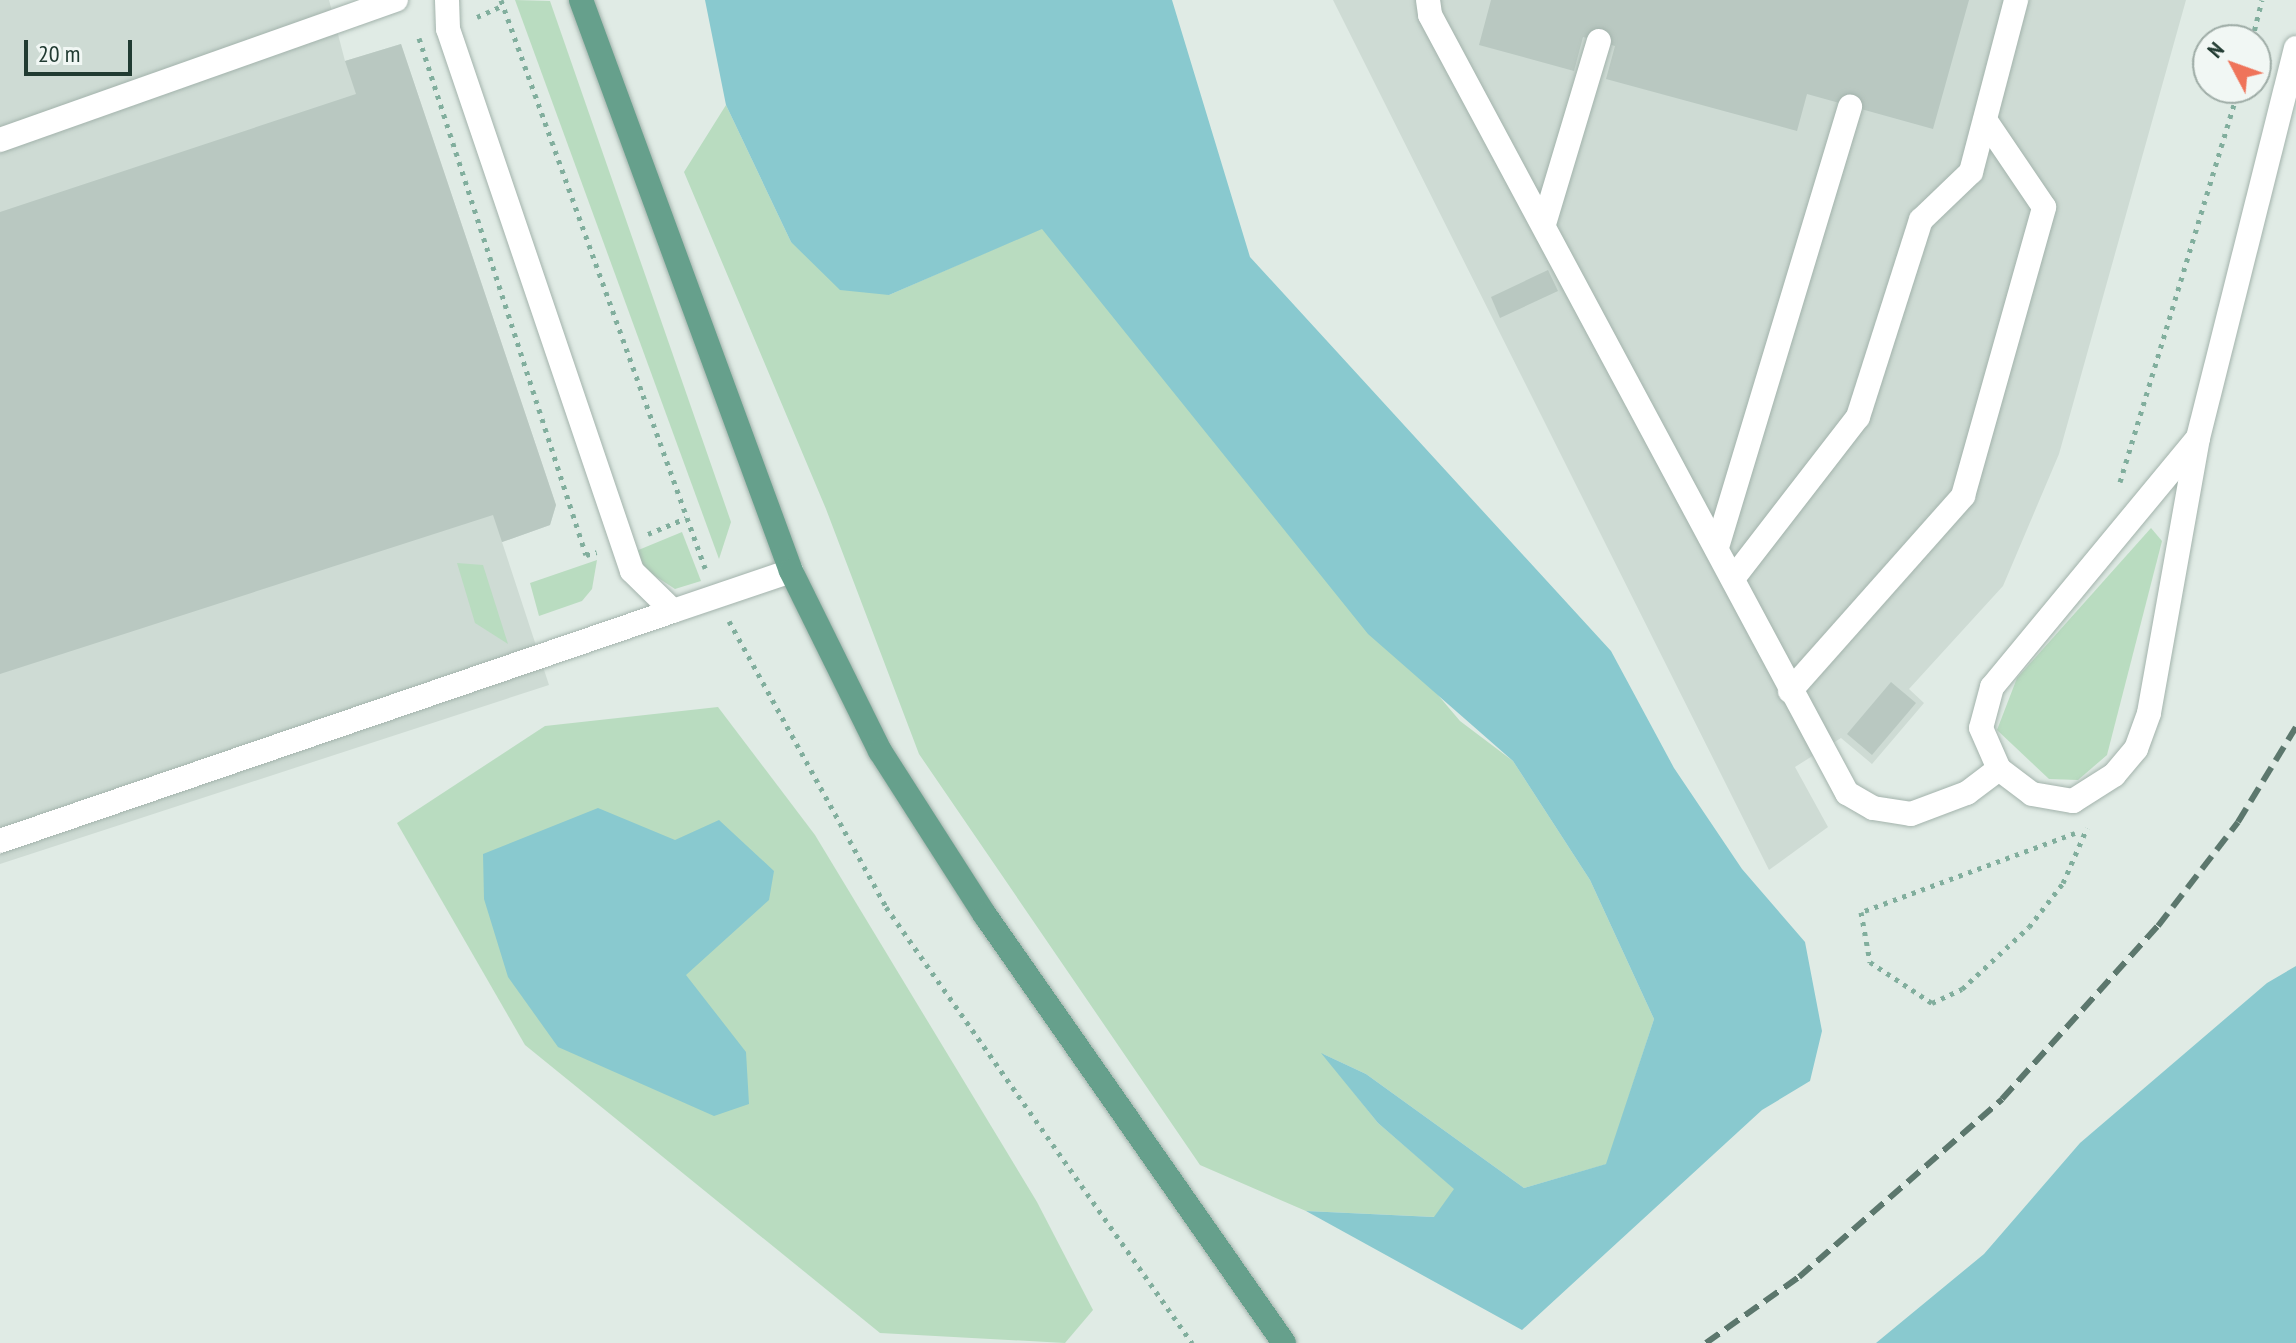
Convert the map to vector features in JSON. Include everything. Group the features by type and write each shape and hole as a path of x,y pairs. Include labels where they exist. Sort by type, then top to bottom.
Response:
{"main road":[{"path":"581,0 791,571 880,751 985,915 1284,1343"}],"lane":[{"path":"0,140 396,0"},
{"path":"447,0 448,29 621,545 652,597 673,611"},
{"path":"1428,0 1430,15 1718,544 1790,691 1847,793 1873,808 1911,814 1967,793 1999,769"},
{"path":"1735,576 1858,417 1921,220 1971,172 2016,0"},
{"path":"1544,224 1599,41"},
{"path":"2198,438 1992,687 1981,728 1999,769 2032,794 2073,801 2093,788 2136,749 2149,713 2198,438 2296,48"},
{"path":"1718,544 1850,106"},
{"path":"1790,691 1963,496 2044,207 1985,120"},
{"path":"0,841 791,571"}],"path":[{"path":"501,0 716,597 886,907 1192,1343"},
{"path":"2256,24 2262,0"},
{"path":"2117,492 2234,104"},
{"path":"2087,828 1861,912 1870,962 1932,1003 1962,989 2029,927 2063,883 2087,828 2093,788"}],"shaded area":[{"path":"0,0 329,0 345,61 401,44 556,505 550,525 502,542 549,685 0,864"},
{"path":"1333,0 2186,0 2059,454 2003,586 1909,689 1924,703 1872,764 1841,738 1795,767 1828,827 1769,870"}],"green space":[{"path":"515,0 550,1 731,522 719,559"},
{"path":"726,105 791,242 889,295 1042,228 1460,721 1513,761 1590,880 1654,1019 1607,1164 1524,1188 1366,1074 1323,1054 1378,1123 1455,1189 1435,1217 1306,1211 1200,1165 919,754 826,509 684,172"},
{"path":"2151,528 2162,541 2107,755 2078,780 2049,779 1997,730 2017,678"},
{"path":"682,532 701,581 675,589 646,570 636,551"},
{"path":"597,560 592,589 582,601 539,616 530,583"},
{"path":"457,563 483,565 508,644 475,623"},
{"path":"718,707 815,835 1037,1202 1093,1310 1065,1343 880,1333 525,1045 397,823 545,726"}],"water":[{"path":"705,0 1172,0 1250,257 1611,651 1674,768 1742,869 1805,942 1822,1031 1810,1081 1762,1110 1522,1330 1306,1211 1434,1217 1454,1189 1378,1123 1321,1053 1366,1074 1524,1188 1606,1164 1654,1019 1590,880 1513,761 1368,634 1042,229 889,295 840,290 791,242 726,105"},
{"path":"598,808 675,840 719,820 774,871 769,900 686,975 746,1052 749,1104 714,1116 558,1047 508,977 484,899 483,854"},
{"path":"2296,966 2296,1343 1876,1343 1984,1254 2080,1143 2267,983"}],"building":[{"path":"1491,0 1969,0 1933,129 1807,94 1797,131 1606,79 1615,46 1583,37 1574,71 1479,45"},
{"path":"401,44 556,505 550,525 502,542 493,515 0,674 0,212 356,94 345,61"},
{"path":"1548,270 1558,291 1500,318 1491,297"},
{"path":"1891,682 1916,703 1872,755 1847,734"}],"railway":[{"path":"1706,1343 1799,1277 2002,1099 2158,926 2238,822 2296,727"}]}
